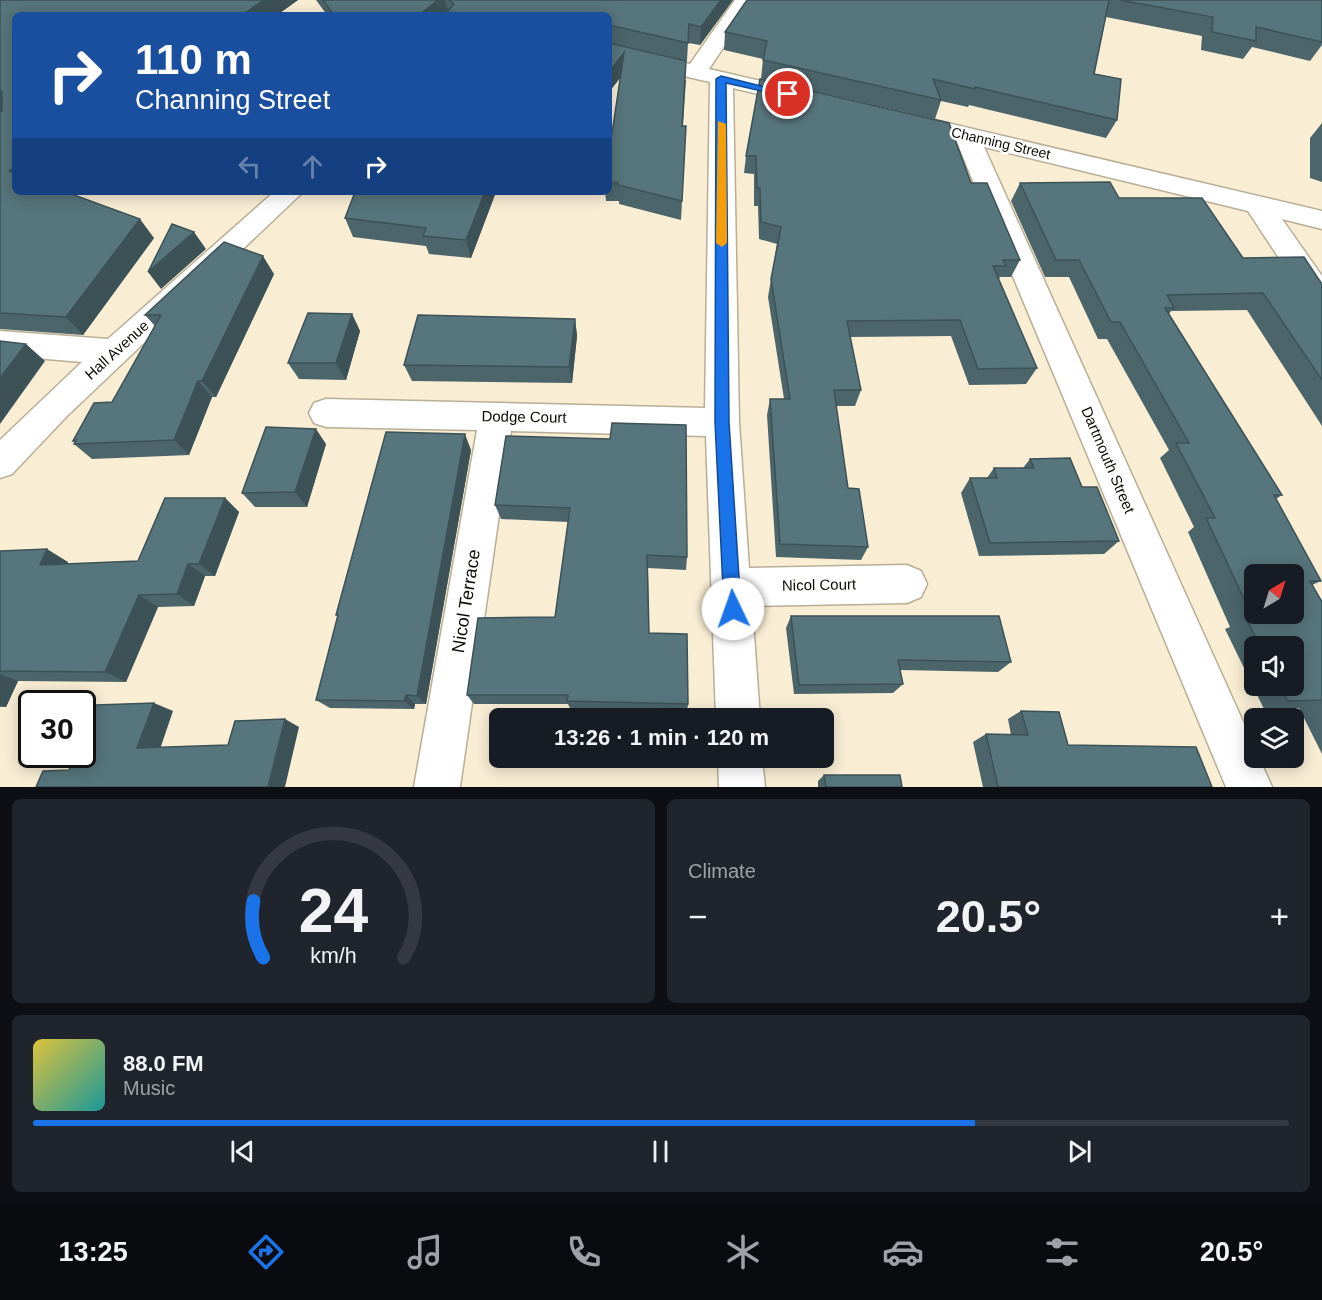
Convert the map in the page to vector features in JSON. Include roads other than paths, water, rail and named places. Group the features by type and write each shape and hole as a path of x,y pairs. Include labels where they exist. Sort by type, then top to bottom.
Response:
{"street":[{"path":"738,708 722,422 708,76 745,0"},
{"path":"612,53 826,103"},
{"name":"Channing Street","path":"885,116 1322,220"},
{"name":"Dartmouth Street","path":"966,134 1249,787"},
{"name":"Hall Avenue","path":"0,463 55,406 287,195"},
{"path":"1258,205 1322,298"},
{"path":"0,343 116,352"},
{"name":"Dodge Court","path":"326,413 722,422"},
{"name":"Nicol Terrace","path":"437,787 496,416"},
{"name":"Nicol Court","path":"732,587 907,584"},
{"path":"741,768 742,787"}]}
